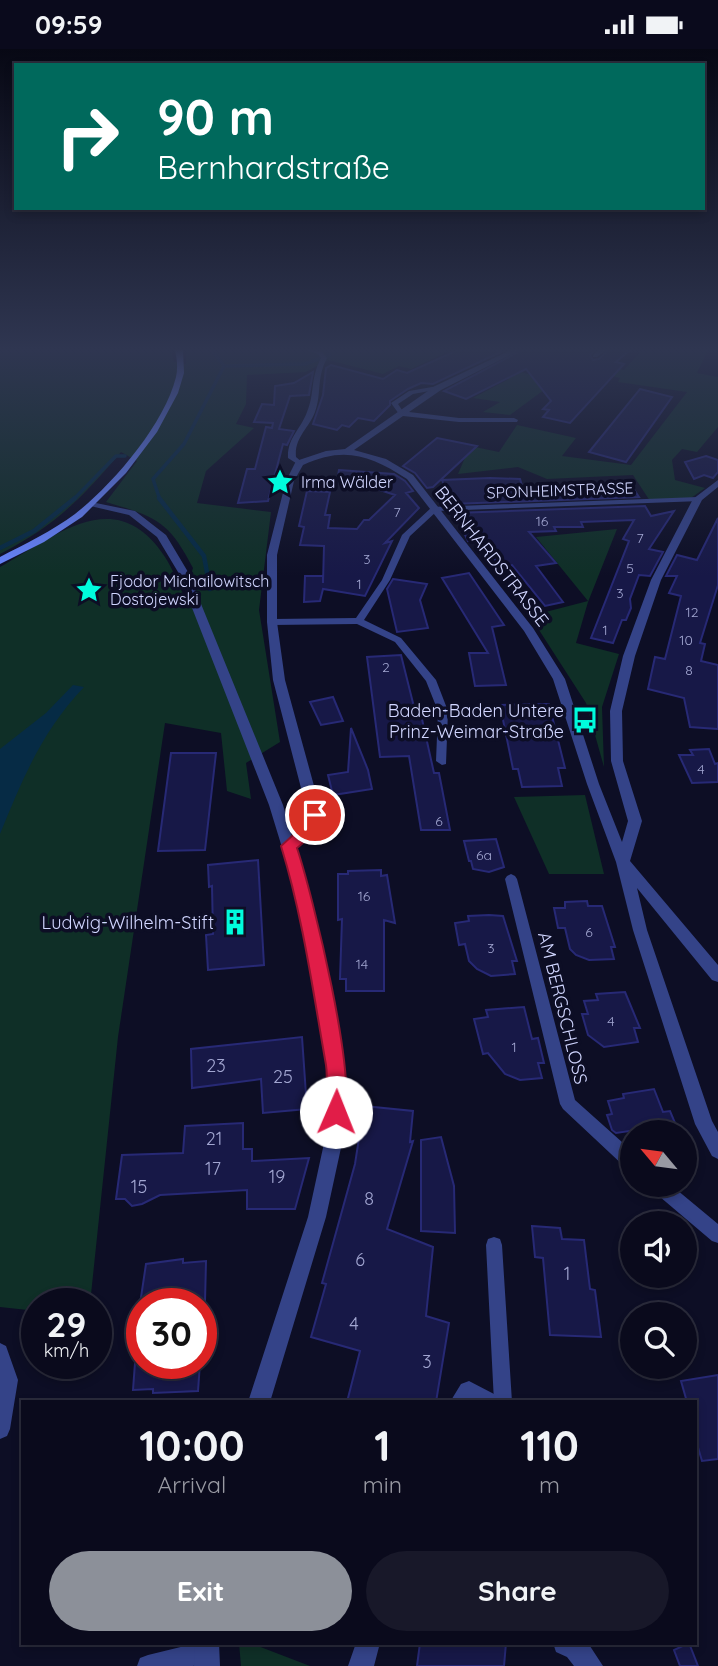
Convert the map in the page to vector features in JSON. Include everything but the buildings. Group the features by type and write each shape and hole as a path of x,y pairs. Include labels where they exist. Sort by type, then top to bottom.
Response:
{"main road":[{"path":"0,561 57,529 91,505 129,463 155,425"}],"street":[{"path":"289,846 309,829 315,815 279,680 271,622 272,555 290,481 299,463 320,454 349,449 383,425"},
{"name":"BERNHARDSTRASSE","path":"349,449 388,462 410,477 529,630 559,679 623,862 639,930 704,1124 718,1150"},
{"path":"718,484 698,499 656,580 629,656 616,711 618,761 635,821 623,862 695,952 718,975"},
{"path":"91,505 132,513 161,535 183,572 276,806 289,846 302,890 336,1070 335,1134 317,1217 260,1400"},
{"path":"462,1400 469,1392 483,1400"},
{"path":"361,1666 367,1645"},
{"path":"569,1645 576,1648 590,1666"}],"lane":[{"path":"299,463 292,458 292,441 302,425"},
{"name":"SPONHEIMSTRASSE","path":"435,509 680,502 698,499"},
{"path":"359,621 386,580 406,535 435,509"},
{"path":"271,622 359,621 398,640 431,680 443,711 442,761"},
{"name":"AM BERGSCHLOSS","path":"511,879 568,1104 620,1151"},
{"path":"673,1197 718,1235"},
{"path":"494,1245 503,1400"},
{"path":"0,1353 9,1380 0,1429"},
{"path":"148,1666 207,1654"}],"green space":[{"path":"0,425 243,425 254,428 206,471 197,503 271,512 259,610 280,742 246,763 251,799 227,791 221,733 165,723 118,1037 92,1288 21,1288 21,1309 0,1307 0,567 64,530 85,522 106,519 126,523 146,535 165,557 184,596 193,568 176,540 159,523 137,512 106,502 137,461 121,452 66,510 0,554"},
{"path":"517,425 576,438 562,456 631,465 661,425 718,425 697,452 682,449 672,460 675,480 705,488 691,498 650,501 633,475 547,479 518,467 458,474 470,446 499,452"},
{"path":"617,529 588,602 576,643 619,654 602,707 604,767 586,703 530,616 588,601 536,537"},
{"path":"585,795 604,874 549,874 514,797"},
{"path":"239,1645 255,1645 310,1666 241,1666"}],"water":[{"path":"73,685 84,687 45,738 0,834 0,749 46,713"}],"waterway":[{"path":"160,499 153,479 184,444 194,425"},
{"path":"75,498 116,456 125,456"},
{"path":"0,548 34,531 75,498"},
{"path":"160,499 204,556 210,589"}],"place":[{"name":"Irma Wälder","path":"280,482"},
{"name":"Fjodor Michailowitsch Dostojewski","path":"89,590"},
{"name":"Baden-Baden Untere Prinz-Weimar-Straße","path":"585,720"},
{"name":"Ludwig-Wilhelm-Stift","path":"235,922"}],"route":[{"path":"315,815 309,829 289,846 302,890 336,1070 336,1112"}]}
